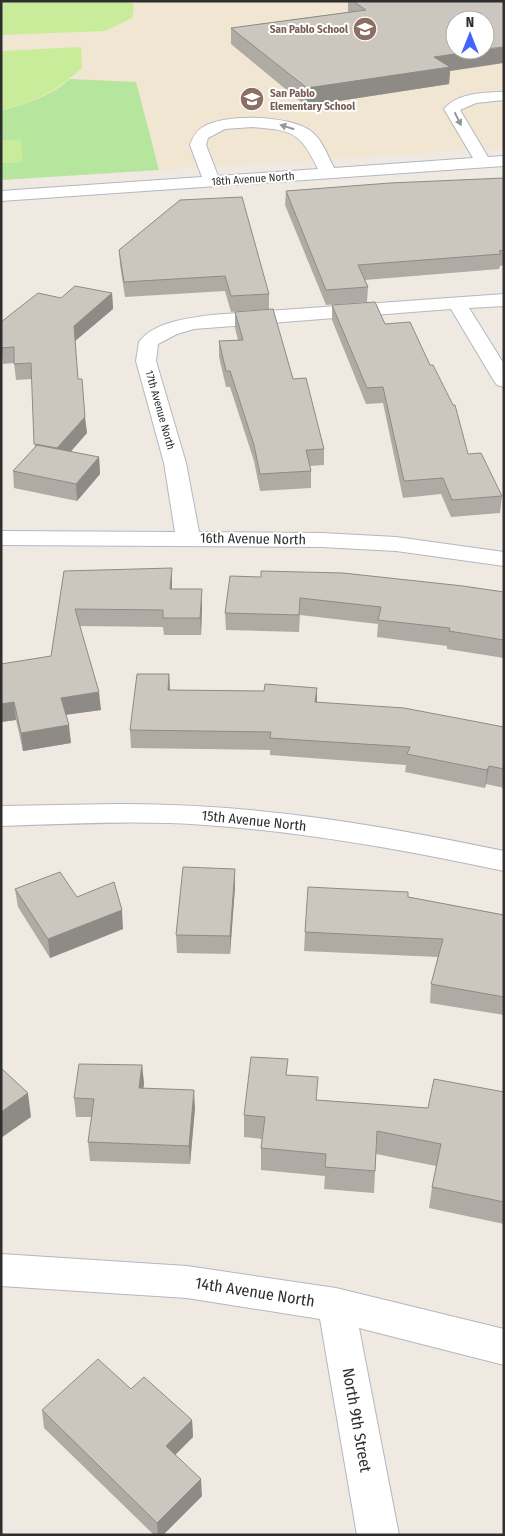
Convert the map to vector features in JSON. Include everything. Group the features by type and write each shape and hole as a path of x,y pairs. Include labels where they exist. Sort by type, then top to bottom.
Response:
{"street":[{"path":"484,162 467,138 452,109 462,101 479,97 504,96"},
{"path":"212,182 198,145 201,135 210,128 230,124 285,126 307,135 329,174"},
{"name":"18th Avenue North","path":"1,196 504,161"},
{"name":"17th Avenue North","path":"188,538 175,463 146,361 149,342 163,331 188,324 504,300"},
{"path":"457,304 504,381"},
{"name":"16th Avenue North","path":"1,538 322,540 387,544 504,559"},
{"name":"15th Avenue North","path":"1,816 117,812 231,817 351,832 504,861"},
{"name":"14th Avenue North","path":"1,1270 187,1282 336,1305 504,1347"},
{"name":"North 9th Street","path":"336,1305 378,1535"}],"shaded area":[{"name":"San Pablo Elementary School","path":"1,1 504,1 504,148 1,180"}],"green space":[{"path":"1,1 131,1 134,6 132,18 105,31 1,35"},
{"path":"81,47 82,68 72,77 44,95 1,111 1,51"},
{"path":"70,79 136,82 159,170 1,180 1,163 22,162 20,140 1,141 1,111 46,95"},
{"path":"21,139 23,162 1,163 1,141"}],"building":[{"path":"353,1 504,1 504,47 495,48 495,10 445,10 445,55 434,57 450,67 307,88 231,28 366,10"},
{"path":"504,178 504,250 499,251 501,254 358,265 368,287 326,290 286,191 390,183"},
{"path":"242,197 269,294 231,296 225,276 124,282 119,250 180,200"},
{"path":"75,286 112,293 74,326 78,379 82,379 85,417 57,448 34,444 31,363 14,364 14,347 1,348 1,322 38,293 61,298"},
{"path":"375,302 385,324 410,322 430,365 433,365 453,405 455,405 468,454 481,453 502,496 452,500 443,478 404,481 383,387 367,388 332,305"},
{"path":"273,309 293,379 306,378 324,449 306,450 311,471 260,474 254,445 230,371 226,371 219,341 243,340 235,312"},
{"path":"37,445 99,457 76,484 13,471"},
{"path":"172,568 170,589 202,589 200,618 163,618 163,610 75,609 99,692 61,698 69,725 21,733 14,702 1,704 1,664 51,656 64,571"},
{"path":"261,571 343,573 504,592 504,640 449,631 450,628 378,620 381,607 300,598 299,615 225,613 230,576 261,577"},
{"path":"137,674 169,674 168,690 264,691 265,684 317,688 315,702 404,708 504,727 504,769 489,766 487,770 407,754 410,747 270,738 271,732 130,730"},
{"path":"183,867 235,869 230,936 176,935"},
{"path":"60,872 77,897 114,882 122,910 48,939 15,889"},
{"path":"308,887 408,892 408,897 504,915 504,997 431,984 443,939 305,932"},
{"path":"251,1057 288,1059 286,1075 318,1077 316,1100 428,1108 434,1079 504,1092 504,1202 432,1187 441,1144 377,1131 375,1171 325,1167 326,1154 261,1148 265,1117 244,1115"},
{"path":"79,1064 142,1065 139,1088 194,1090 189,1146 88,1142 94,1099 74,1098"},
{"path":"1,1068 28,1093 1,1112"},
{"path":"98,1359 131,1389 144,1377 192,1420 166,1446 201,1479 157,1523 42,1410"}],"place":[{"name":"San Pablo School","path":"365,29"},
{"name":"San Pablo Elementary School","path":"252,99"}]}
